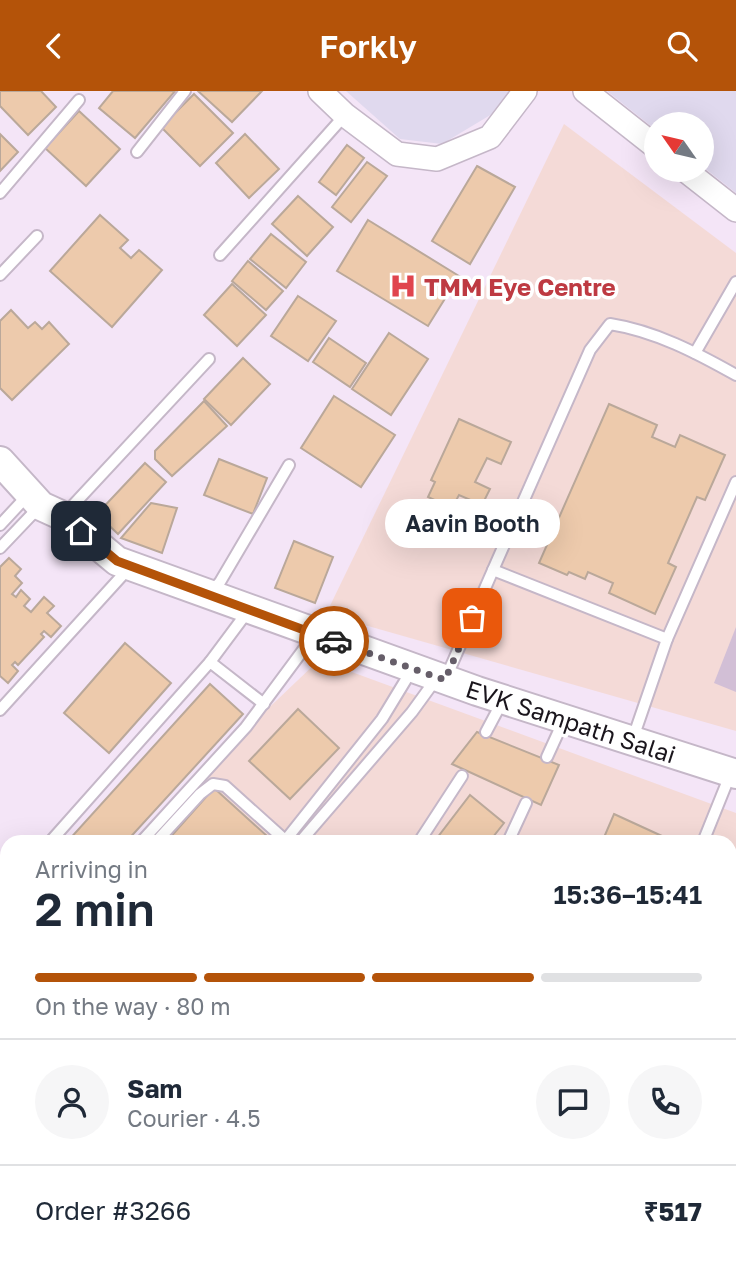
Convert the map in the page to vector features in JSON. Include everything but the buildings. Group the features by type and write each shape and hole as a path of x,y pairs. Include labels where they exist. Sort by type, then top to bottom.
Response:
{"street":[{"path":"320,91 345,115 397,154 437,159 490,137 525,91"},
{"path":"585,91 644,138"},
{"path":"700,182 736,210"},
{"name":"EVK Sampath Salai","path":"0,461 45,505 117,561 432,675 733,773"}],"lane":[{"path":"137,152 185,91"},
{"path":"0,193 79,100"},
{"path":"220,255 345,115"},
{"path":"0,275 37,236"},
{"path":"695,353 736,282"},
{"path":"306,835 412,712 493,570 590,350 610,324 632,327 695,353 736,375"},
{"path":"0,548 209,359"},
{"path":"209,594 220,582 289,465"},
{"path":"632,741 667,639 736,482"},
{"path":"0,525 45,505"},
{"path":"2,703 131,566"},
{"path":"493,570 667,639"},
{"path":"56,835 210,662 249,610"},
{"path":"147,835 231,744 315,634"},
{"path":"210,662 264,704"},
{"path":"289,835 382,719 432,675"},
{"path":"486,732 503,699"},
{"path":"547,757 564,719"},
{"path":"706,835 733,773"},
{"path":"423,835 461,776"},
{"path":"162,835 200,794 213,784 225,786 278,835"},
{"path":"511,835 526,803"}],"shaded area":[{"path":"346,91 510,91 492,114 442,144 400,139"},
{"path":"607,91 736,91 736,193 714,176 714,112 644,112 644,120"},
{"path":"564,124 736,253 736,731 326,614"},
{"path":"736,627 736,692 714,683"},
{"path":"319,660 736,813 736,835 147,835 231,744"}],"way so far":[{"path":"334,641 445,680 472,618"}],"place":[{"name":"TMM Eye Centre","path":"403,286"},
{"name":"Aavin Booth","path":"472,618"}],"route":[{"path":"81,531 117,561 334,641"}]}
